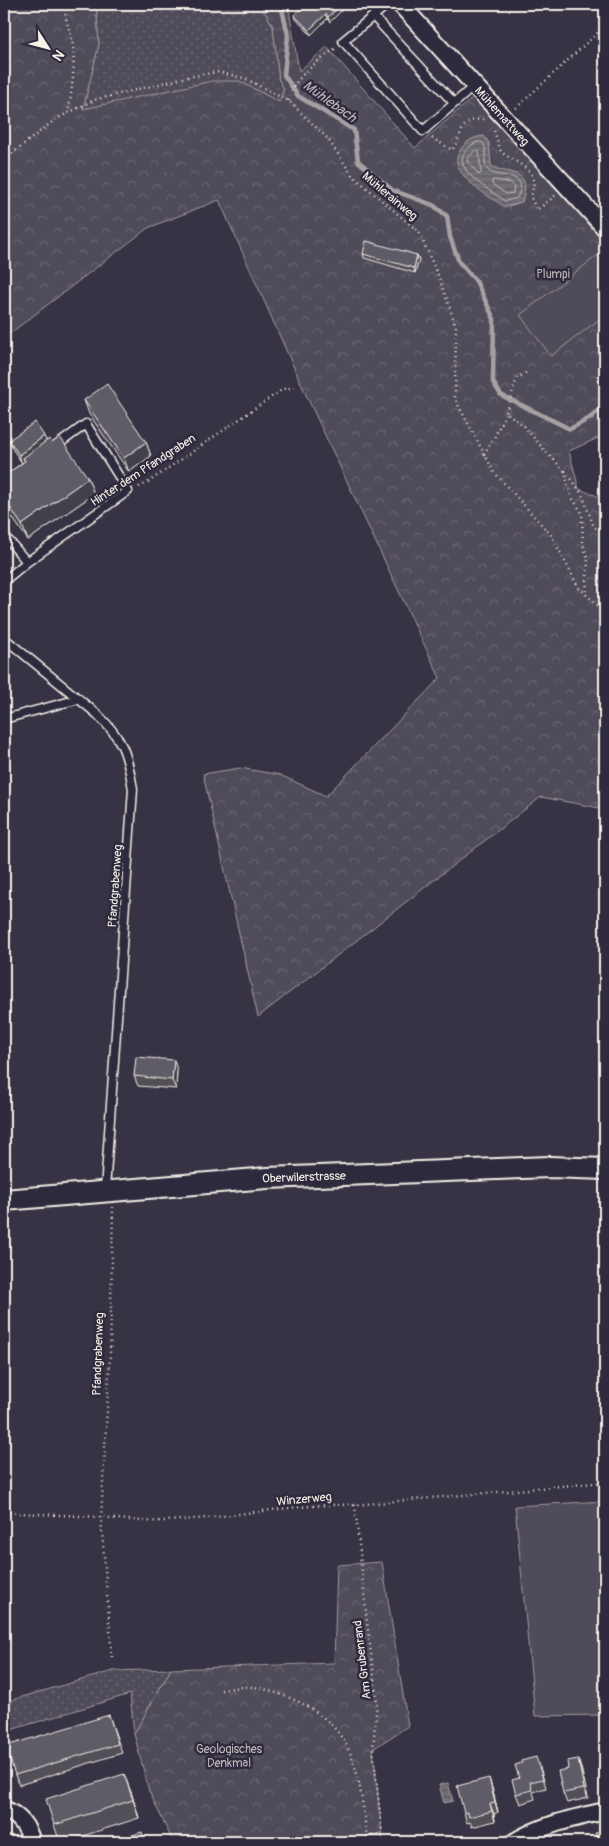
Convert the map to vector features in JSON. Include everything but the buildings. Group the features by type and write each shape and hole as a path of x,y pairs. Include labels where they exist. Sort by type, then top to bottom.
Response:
{"street":[{"name":"Mühlemattweg","path":"400,4 474,86 498,122 568,187 605,228"},
{"name":"Oberwilerstrasse","path":"4,1200 267,1178 550,1166 605,1169"},
{"path":"4,1810 13,1813 27,1827 32,1842"},
{"path":"514,1842 528,1833 571,1819 605,1811"}],"lane":[{"path":"388,4 343,41 423,131 474,86"},
{"path":"374,16 454,103"},
{"path":"48,452 86,424 128,491"},
{"name":"Hinter dem Pfandgraben","path":"4,581 27,562 128,491"},
{"path":"4,535 27,562"},
{"name":"Pfandgrabenweg","path":"4,638 111,727 122,744 128,760 133,789 109,1190"},
{"path":"4,719 79,699"}],"path":[{"path":"65,4 64,17 72,43 74,71 68,112"},
{"path":"568,187 537,210 531,198 534,182 531,173 501,152 498,122 605,26"},
{"path":"289,101 290,92 295,83 343,41"},
{"name":"Mühlerainweg","path":"4,160 56,119 68,112 94,100 147,86 217,72 244,78 289,101 328,139 352,176 419,232 440,280 456,326 455,399 494,472 551,535 580,588 605,612"},
{"path":"423,131 452,150 463,128 469,121 476,119 484,120"},
{"path":"605,340 603,342 605,346"},
{"path":"484,454 506,412 517,378 527,372"},
{"name":"Hinter dem Pfandgraben","path":"128,491 147,484 283,389 298,387"},
{"path":"506,412 524,426 564,470 582,494 594,527 605,534"},
{"path":"564,470 571,496 582,513 583,545 588,558 586,594"},
{"name":"Pfandgrabenweg","path":"109,1190 110,1356 101,1518 112,1657"},
{"name":"Winzerweg","path":"4,1512 163,1522 300,1507 335,1504 356,1505 605,1482"},
{"name":"Am Grubenrand","path":"356,1505 366,1622 376,1702 373,1749 383,1842"},
{"path":"221,1690 252,1687 271,1691 297,1700 316,1711 332,1725 343,1739 351,1754 357,1774 366,1842"},
{"path":"366,1837 382,1834"}],"green space":[{"name":"Plumpi","path":"4,4 96,4 99,44 83,109 212,81 239,81 279,102 284,89 279,80 273,26 260,4 288,4 299,71 327,47 415,148 476,95 605,237 605,435 569,451 579,489 605,499 605,809 541,797 258,1017 203,774 240,768 280,775 326,796 440,678 307,397 219,200 148,228 4,338"},
{"path":"96,4 260,4 273,26 279,80 284,89 279,102 239,81 83,109 99,44"},
{"path":"602,252 605,256 605,315 551,356 520,315"},
{"path":"605,1501 605,1715 535,1716 515,1506"},
{"name":"Geologisches Denkmal","path":"382,1562 408,1726 373,1749 382,1833 367,1837 366,1842 173,1842 149,1791 134,1734 171,1669 334,1663 337,1565"},
{"path":"171,1669 134,1734 130,1694 4,1732 4,1702 113,1671"},
{"path":"382,1833 383,1842 366,1842 367,1837"}],"water":[{"path":"484,136 489,143 491,166 518,175 525,183 522,202 505,207 479,190 463,175 458,166 457,158 461,149 471,140"},
{"path":"448,1783 453,1801 444,1803 439,1785"}],"waterway":[{"name":"Mühlebach","path":"279,4 288,35 284,75 298,96 354,130 358,161 392,190 433,205 447,216 450,237 459,262 476,281 494,319 493,382 501,395 570,429 590,418 605,405"}]}
